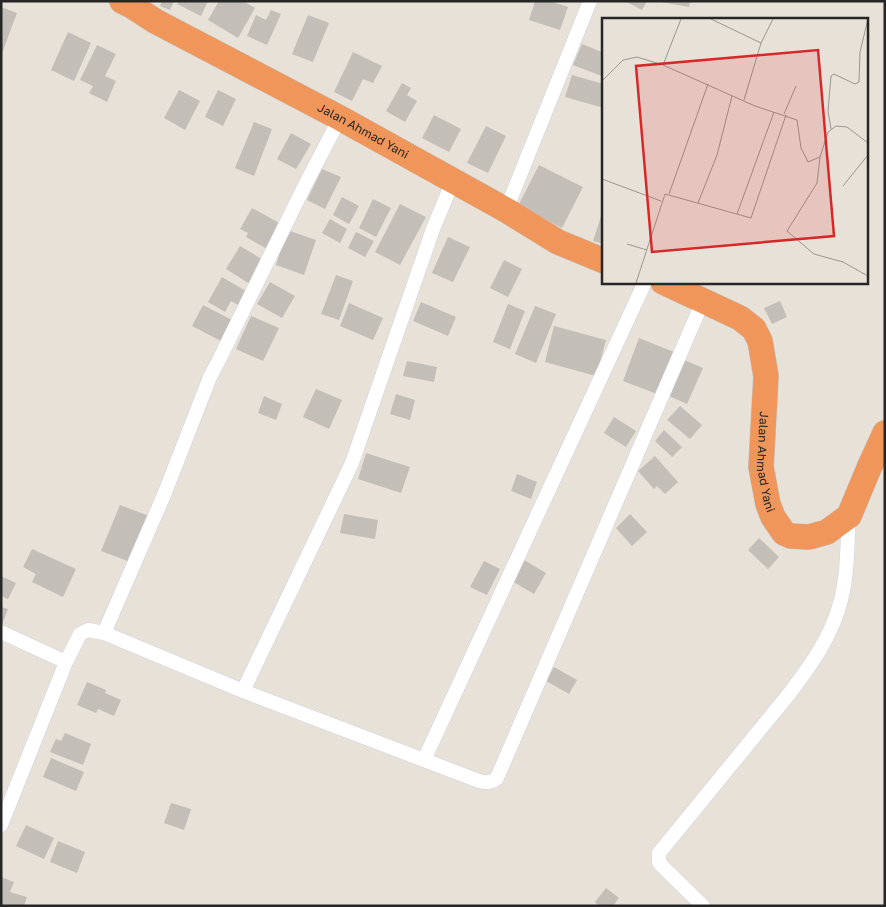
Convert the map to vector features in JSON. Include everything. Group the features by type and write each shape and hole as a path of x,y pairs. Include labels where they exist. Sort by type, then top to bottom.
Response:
{"highway":[{"name":"Jalan Ahmad Yani","path":"130,3 155,21 340,118 506,210 558,242 602,260"},
{"name":"Jalan Ahmad Yani","path":"670,284 700,293 740,318 754,329 760,341 766,376 761,467 772,517 784,533 790,536 809,537 827,532 849,516"},
{"path":"849,516 885,433"}],"street":[{"path":"506,210 590,1"},
{"path":"104,633 164,495 210,377 340,118"},
{"path":"243,691 352,463 433,229 453,181"},
{"path":"424,760 644,284"},
{"path":"1,825 66,662 80,634 88,630 104,633 243,691 479,781 492,782 497,778 700,293"},
{"path":"702,906 662,866 659,862 659,853 789,694 824,644 842,600 846,575 849,516"},
{"path":"1,632 66,662"}],"building":[{"path":"162,1 174,1 170,10 160,6"},
{"path":"179,1 208,1 201,16 177,4"},
{"path":"219,1 243,1 255,8 238,38 208,20"},
{"path":"535,1 550,1 568,7 560,30 529,20"},
{"path":"625,1 647,1 642,10"},
{"path":"661,1 690,1 689,7"},
{"path":"1,7 17,13 1,56"},
{"path":"271,10 281,14 267,45 247,36 256,15 266,20"},
{"path":"308,15 329,23 313,62 292,54"},
{"path":"68,32 91,43 74,81 51,70"},
{"path":"582,44 602,52 602,76 573,65"},
{"path":"97,45 116,54 105,76 116,81 107,102 89,93 93,86 80,80"},
{"path":"353,52 382,66 373,83 363,79 352,101 334,92"},
{"path":"572,75 602,83 602,107 565,97"},
{"path":"402,83 411,88 407,95 417,101 405,122 386,111"},
{"path":"179,90 200,101 185,130 164,118"},
{"path":"218,90 236,99 223,126 205,117"},
{"path":"434,115 461,129 449,152 422,138"},
{"path":"254,122 272,129 254,176 235,168"},
{"path":"486,126 506,136 488,173 467,163"},
{"path":"291,133 311,144 296,169 277,159"},
{"path":"539,165 583,187 562,228 518,206"},
{"path":"322,169 341,177 325,209 307,200"},
{"path":"342,197 359,206 349,224 333,215"},
{"path":"373,199 391,208 376,237 359,228"},
{"path":"400,204 426,217 400,265 375,252"},
{"path":"252,208 281,224 267,249 246,237 248,233 240,229"},
{"path":"602,213 602,243 593,241"},
{"path":"330,219 347,229 340,243 322,233"},
{"path":"287,230 316,240 304,275 276,265"},
{"path":"356,232 374,241 365,257 348,248"},
{"path":"448,237 470,247 453,282 432,273"},
{"path":"240,246 265,261 250,284 226,269"},
{"path":"504,260 522,269 508,297 490,288"},
{"path":"336,275 353,281 339,320 321,314"},
{"path":"222,277 246,291 238,305 231,301 225,312 208,302"},
{"path":"270,282 295,296 282,318 257,304"},
{"path":"780,301 787,317 772,324 764,308"},
{"path":"421,302 456,317 448,336 413,321"},
{"path":"349,303 383,318 373,340 340,326"},
{"path":"508,304 525,311 510,349 493,342"},
{"path":"203,305 232,320 221,341 192,326"},
{"path":"535,306 556,314 536,363 515,354"},
{"path":"251,316 279,328 263,361 236,349"},
{"path":"554,326 606,340 596,376 545,362"},
{"path":"639,338 674,352 657,394 623,381"},
{"path":"682,359 703,368 687,404 667,395"},
{"path":"407,361 437,367 434,382 403,376"},
{"path":"316,389 342,400 329,429 303,417"},
{"path":"396,394 415,400 410,420 390,414"},
{"path":"264,396 282,404 276,420 258,413"},
{"path":"680,406 702,425 690,439 667,420"},
{"path":"614,417 636,431 626,447 604,433"},
{"path":"664,430 682,447 672,457 655,441"},
{"path":"366,453 410,467 401,493 358,479"},
{"path":"655,456 678,482 665,494 657,486 654,489 638,471"},
{"path":"517,474 537,482 531,499 511,491"},
{"path":"120,505 152,517 133,563 101,551"},
{"path":"344,514 378,520 375,539 340,533"},
{"path":"630,514 647,532 632,546 616,528"},
{"path":"759,538 779,557 768,569 748,550"},
{"path":"32,549 76,569 63,597 32,582 36,574 23,567"},
{"path":"524,560 546,573 534,594 512,581"},
{"path":"484,561 500,569 487,595 470,587"},
{"path":"1,576 16,583 8,599 1,596"},
{"path":"1,607 8,609 1,627"},
{"path":"554,667 577,680 569,694 546,681"},
{"path":"87,682 106,690 105,693 121,700 114,716 98,709 96,713 77,705"},
{"path":"65,733 91,744 83,765 50,752 56,739 61,741"},
{"path":"51,758 84,772 76,791 43,777"},
{"path":"171,803 191,809 184,830 164,823"},
{"path":"26,825 54,838 44,859 16,846"},
{"path":"58,841 85,852 77,873 50,862"},
{"path":"1,877 14,882 10,892 27,897 24,906 1,906"},
{"path":"606,888 619,898 613,906 599,906 595,902"}]}
